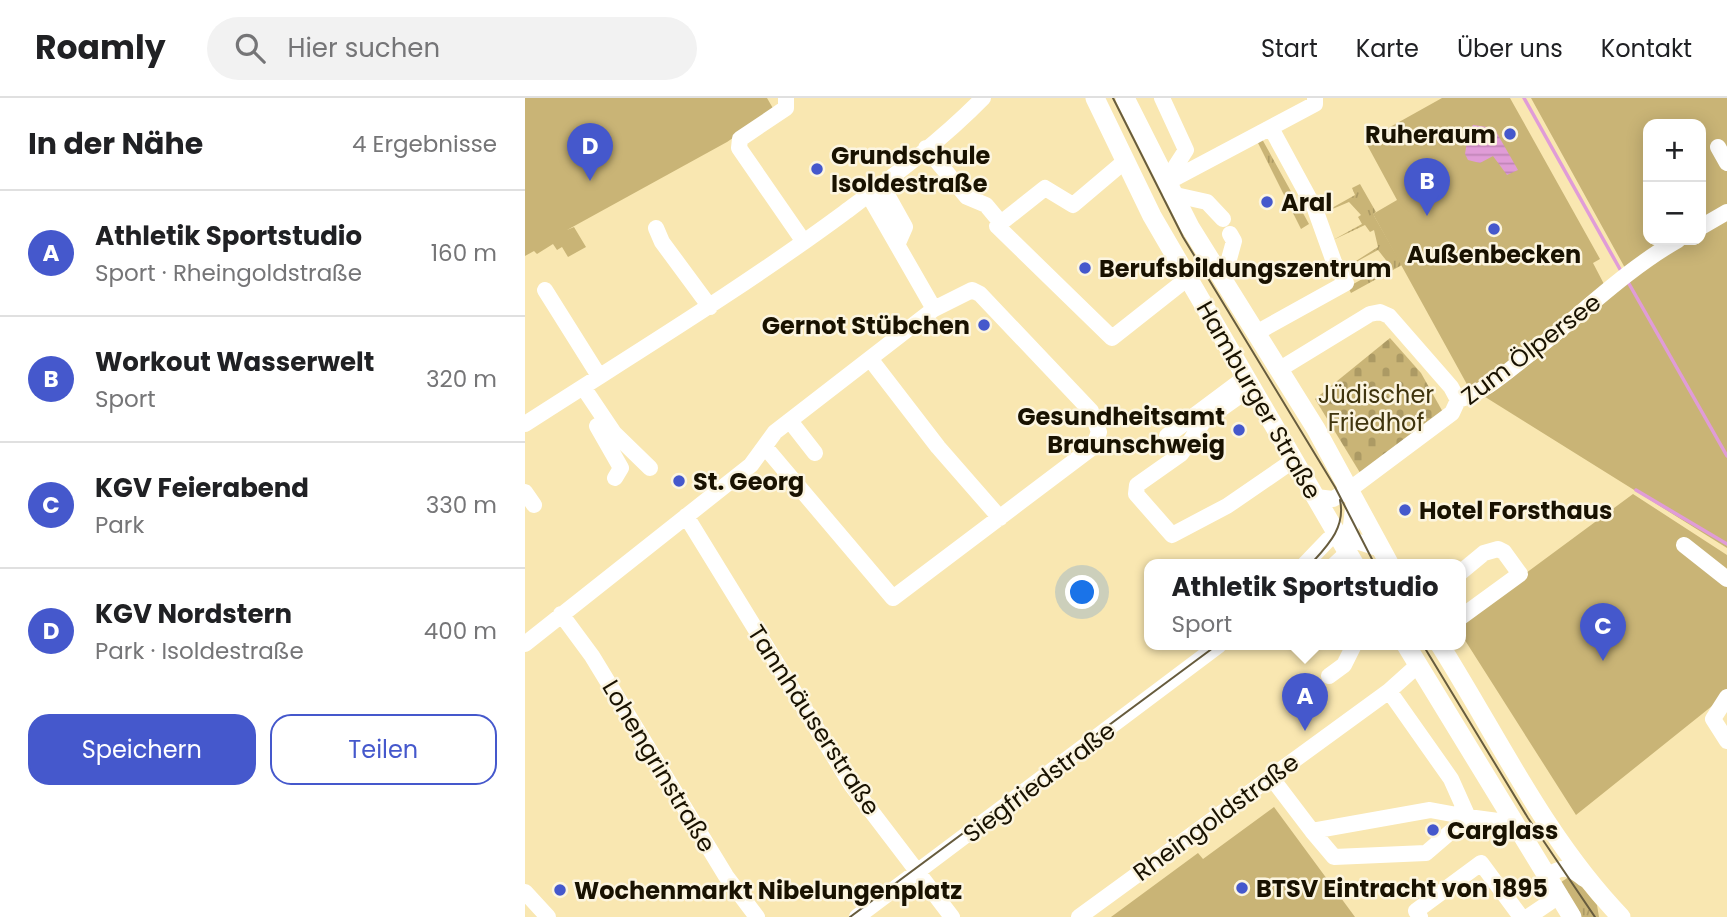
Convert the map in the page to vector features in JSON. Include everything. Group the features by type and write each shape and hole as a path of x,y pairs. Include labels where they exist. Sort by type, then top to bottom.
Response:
{"main road":[{"name":"Hamburger Straße","path":"1095,98 1125,161 1188,278 1345,551"},
{"name":"Hamburger Straße","path":"1125,98 1169,189 1223,281 1280,369 1385,557"},
{"path":"1409,650 1572,917"},
{"path":"1443,650 1533,800 1588,882 1621,917"}],"street":[{"path":"786,98 786,108 740,139 739,148 804,242"},
{"path":"525,424 710,307 804,242 926,148 983,98"},
{"path":"1162,98 1186,150 1169,189"},
{"path":"1169,189 1315,104 1315,98"},
{"path":"1256,333 1346,283 1334,262 1315,209 1271,128"},
{"path":"1718,147 1727,163"},
{"path":"926,148 967,197 986,205 1001,223"},
{"path":"1125,161 1073,205 1045,188 997,226 1112,338 1188,278"},
{"path":"875,189 898,243 934,309"},
{"path":"1169,189 1207,202 1223,219"},
{"path":"1706,224 1727,212"},
{"path":"656,228 662,242 710,307"},
{"path":"1223,281 1234,241 1230,234"},
{"name":"Zum Ölpersee","path":"1315,497 1333,499 1351,494 1452,412 1458,400 1487,387 1588,309 1628,273 1670,245"},
{"path":"544,290 599,376"},
{"path":"525,644 751,465 775,432 934,309 972,290 1071,387 1098,424 1098,440 898,597 890,597 765,447"},
{"path":"1280,369 1370,314 1380,312 1389,316 1451,387 1458,400"},
{"path":"871,360 938,447 1000,518"},
{"path":"1167,436 1249,382"},
{"path":"1249,382 1205,421 1181,454 1137,485 1136,494 1172,535 1227,506 1294,460"},
{"path":"579,389 614,433 650,468"},
{"path":"579,389 621,468 615,478"},
{"path":"790,421 815,453"},
{"name":"Hamburger Straße","path":"1345,551 1351,494"},
{"name":"Tannhäuserstraße","path":"686,516 852,786 952,917"},
{"path":"1310,559 1328,540 1345,551 1385,557"},
{"path":"1684,545 1727,579"},
{"path":"1466,568 1484,553 1498,549 1504,552 1520,574 1466,613"},
{"name":"Lohengrinstraße","path":"561,614 593,656 719,865 757,917"},
{"name":"Siegfriedstraße","path":"857,917 1212,650"},
{"path":"1329,676 1344,665 1352,650"},
{"name":"Rheingoldstraße","path":"1079,917 1102,911 1271,777 1389,691 1418,664"},
{"path":"1389,691 1451,779 1468,817"},
{"path":"1727,697 1713,719 1727,741"},
{"path":"1271,777 1334,857 1426,853 1468,817"},
{"path":"1313,831 1430,810 1513,823"},
{"path":"1420,917 1416,911 1481,863 1521,917"},
{"path":"1547,876 1561,867 1570,868 1588,882"},
{"path":"525,892 548,917"},
{"path":"1528,917 1559,895"}],"green space":[{"path":"525,98 767,98 774,110 727,142 567,230 574,227 586,247 568,257 562,247 557,250 553,244 537,254 534,251 525,256"},
{"path":"1442,98 1510,98 1600,259 1593,263 1605,286 1503,367 1469,388 1373,214 1397,200 1365,141"},
{"path":"1531,98 1727,98 1727,548 1482,395 1630,277"},
{"path":"1262,139 1309,224 1301,229 1258,143"},
{"path":"1360,184 1376,212 1373,214 1402,265 1351,293 1348,287 1389,264 1378,250 1345,268 1378,247 1374,230 1370,232 1365,225 1333,240 1362,224 1358,217 1361,215 1349,202 1323,213 1355,195 1352,188"},
{"name":"Jüdischer Friedhof","path":"1390,338 1421,373 1444,414 1362,476 1315,399"},
{"path":"1633,494 1727,555 1727,694 1576,815 1466,642 1466,617"},
{"name":"BTSV Eintracht von 1895","path":"1274,807 1355,917 1111,917 1198,853 1203,859"},
{"path":"1572,875 1597,905 1599,917 1579,917 1558,884"}],"shaded area":[{"path":"1473,125 1494,128 1518,170 1507,175 1493,156 1480,163 1468,160 1465,154 1468,135 1474,137 1470,130"}],"waterway":[{"path":"1524,98 1621,271"},
{"path":"1628,282 1727,456"},
{"path":"1636,490 1727,544"}],"tram line":[{"path":"1113,98 1183,237 1335,487 1372,559"},
{"path":"1315,559 1338,528 1340,500"},
{"path":"850,917 1210,650"},
{"path":"1426,650 1528,818 1595,917"}],"place":[{"name":"Ruheraum","path":"1510,134"},
{"name":"Grundschule Isoldestraße","path":"817,169"},
{"name":"KGV Nordstern","path":"590,181"},
{"name":"Aral","path":"1267,202"},
{"name":"Workout Wasserwelt","path":"1427,216"},
{"name":"Außenbecken","path":"1494,229"},
{"name":"Berufsbildungszentrum","path":"1085,268"},
{"name":"Gernot Stübchen","path":"984,325"},
{"name":"Gesundheitsamt Braunschweig","path":"1239,430"},
{"name":"St. Georg","path":"679,481"},
{"name":"Hotel Forsthaus","path":"1405,510"},
{"name":"KGV Feierabend","path":"1603,661"},
{"name":"Athletik Sportstudio","path":"1305,731"},
{"name":"Carglass","path":"1433,830"},
{"name":"BTSV Eintracht von 1895","path":"1242,888"},
{"name":"Wochenmarkt Nibelungenplatz","path":"560,890"}]}
